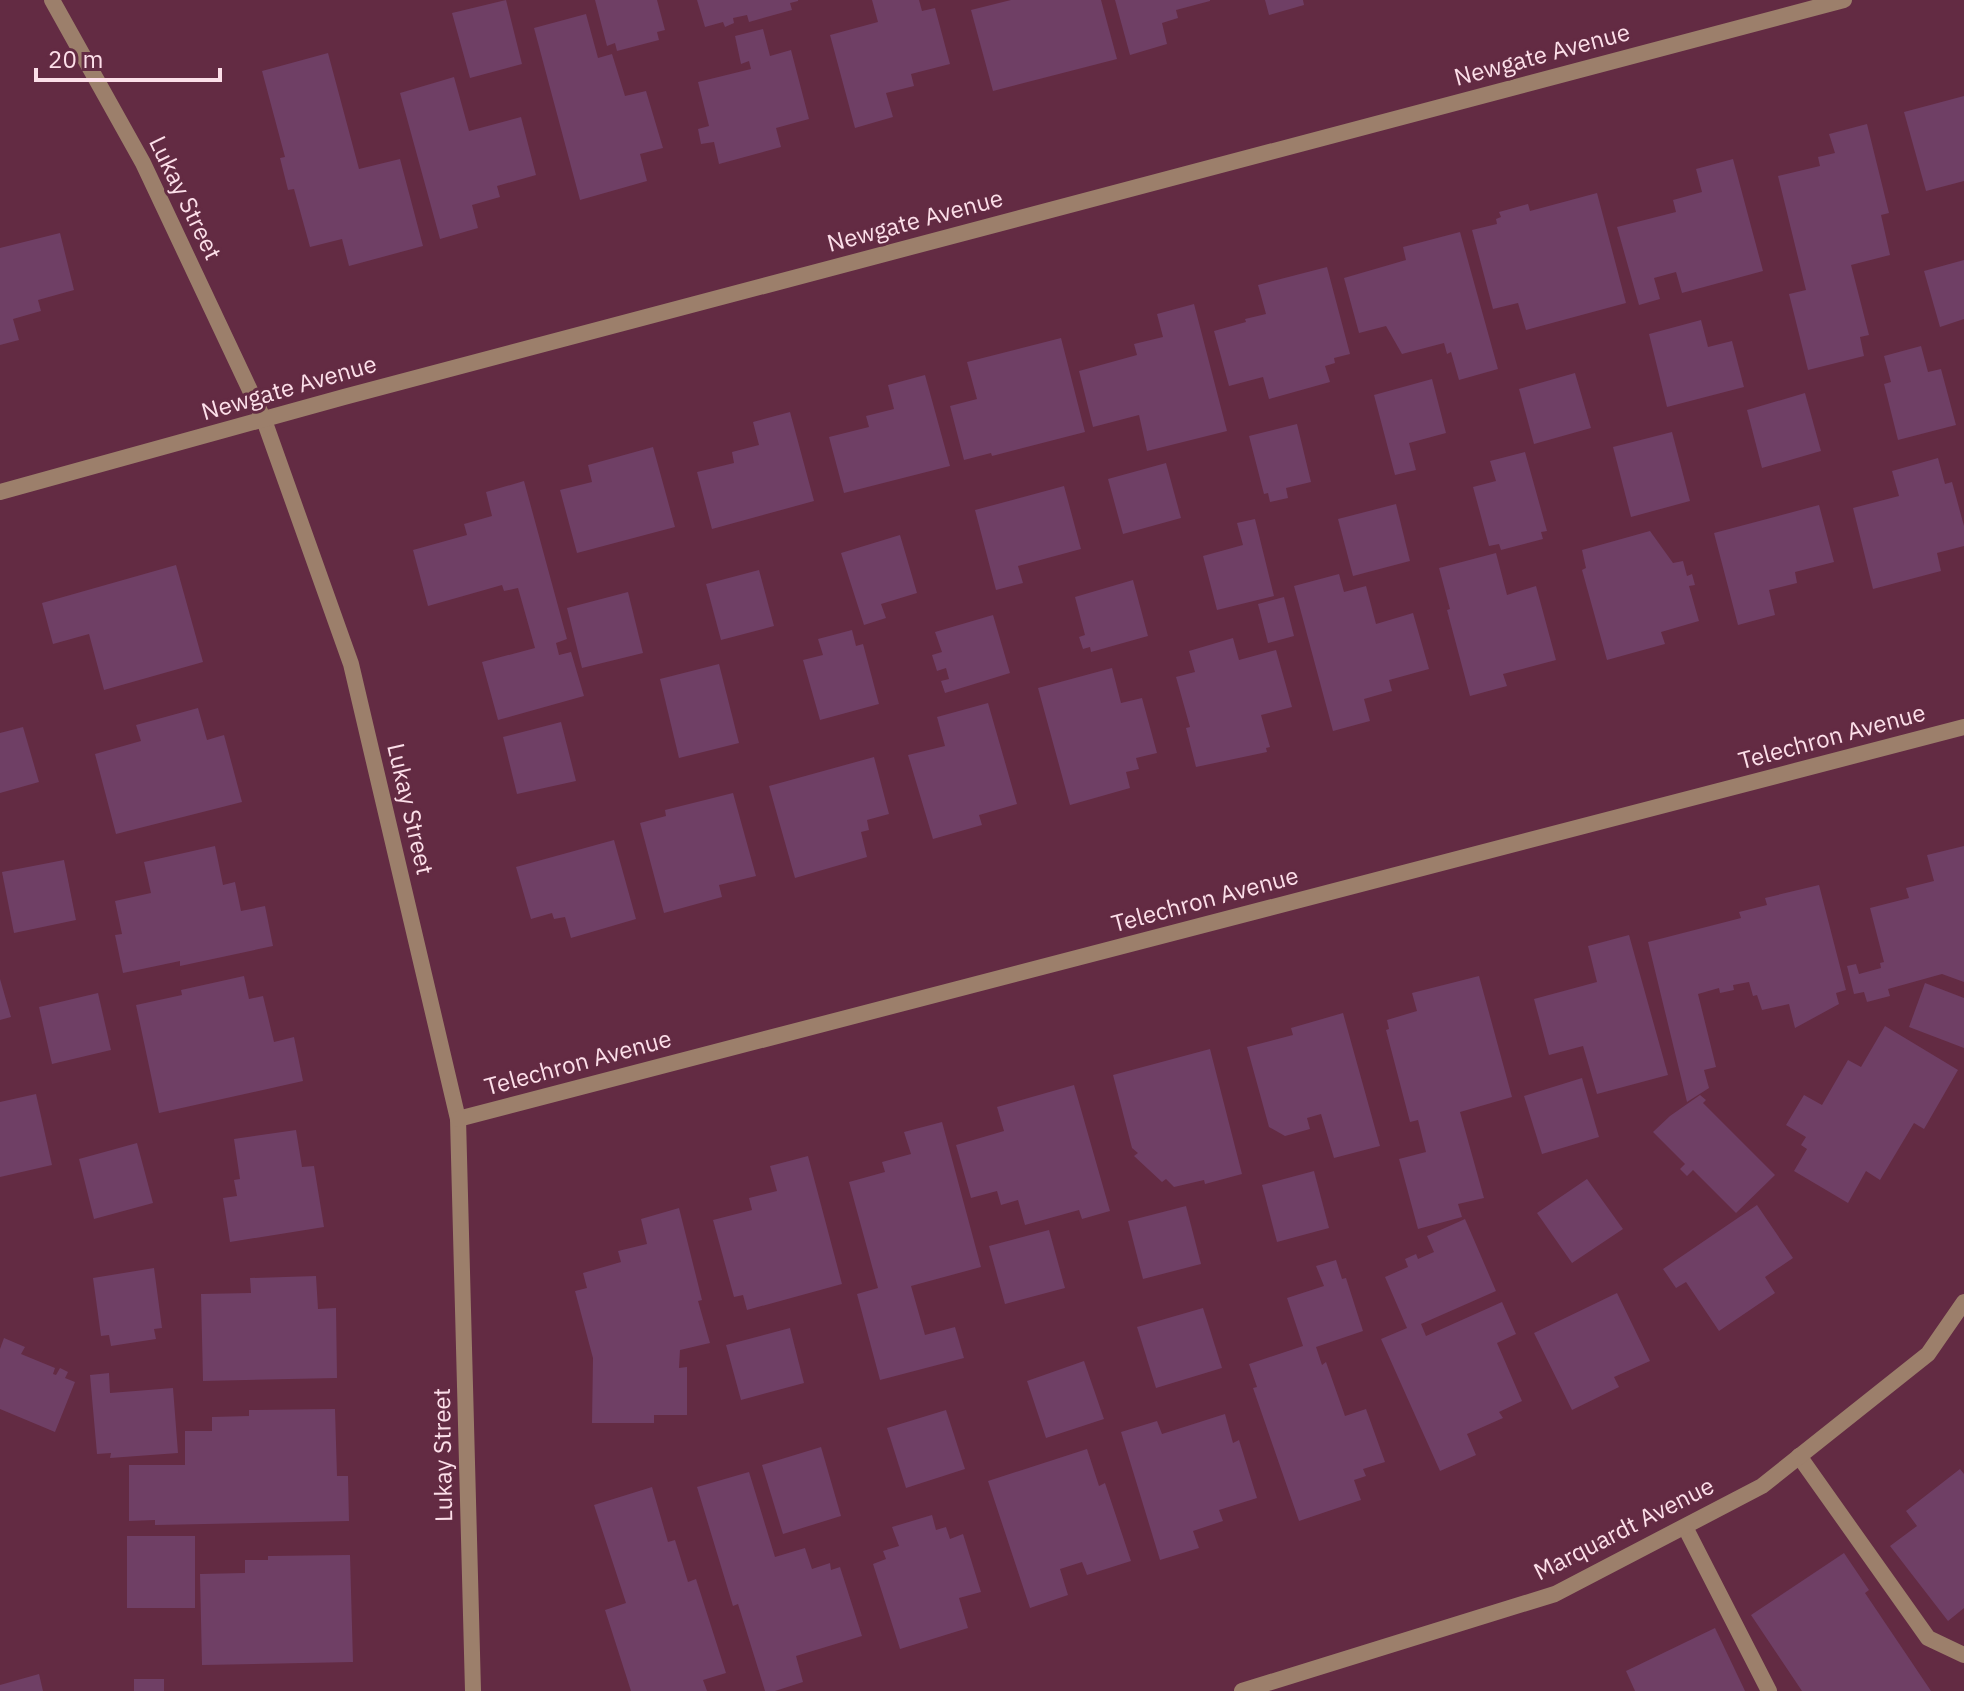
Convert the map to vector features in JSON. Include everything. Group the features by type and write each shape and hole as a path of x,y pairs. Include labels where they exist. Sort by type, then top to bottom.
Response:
{"street":[{"name":"Lukay Street","path":"52,0 143,163 264,420 351,664 458,1119 473,1691"},
{"name":"Newgate Avenue","path":"0,492 1844,0"},
{"name":"Telechron Avenue","path":"458,1119 1964,727"},
{"name":"Marquardt Avenue","path":"1242,1691 1555,1594 1762,1486 1928,1354 1964,1302"},
{"path":"1799,1456 1928,1638 1964,1655"},
{"path":"1685,1527 1769,1691"}],"building":[{"path":"506,0 522,64 470,78 452,13"},
{"path":"595,0 657,0 665,30 657,32 659,40 617,51 615,43 607,46"},
{"path":"697,0 798,1 790,3 792,10 749,22 747,15 733,18 734,23 725,27 723,22 705,27"},
{"path":"872,0 919,0 922,11 935,8 950,64 911,74 914,86 886,93 893,117 855,128 830,35 878,22"},
{"path":"1011,0 1101,0 1117,59 993,91 971,10"},
{"path":"1115,0 1210,1 1176,10 1178,18 1162,23 1167,44 1130,55"},
{"path":"1265,0 1303,0 1304,5 1269,15"},
{"path":"586,14 598,58 612,54 625,96 646,91 663,148 640,154 647,181 580,200 534,28"},
{"path":"763,29 770,56 791,50 809,119 776,128 781,147 719,164 714,142 701,144 698,129 709,126 698,82 751,69 749,61 741,64 735,36"},
{"path":"328,53 359,169 400,159 423,246 349,266 342,239 310,247 294,189 288,190 280,158 285,157 262,71"},
{"path":"454,77 469,131 521,117 536,175 497,186 500,197 472,205 478,228 440,239 400,93"},
{"path":"1964,96 1964,181 1926,191 1904,112"},
{"path":"1867,124 1889,213 1881,215 1890,255 1851,265 1869,335 1860,337 1864,356 1808,370 1789,294 1806,290 1778,176 1820,166 1818,157 1835,153 1829,134"},
{"path":"1733,159 1763,271 1682,293 1676,272 1654,278 1660,299 1639,305 1617,227 1676,212 1673,200 1702,192 1696,169"},
{"path":"1597,193 1626,303 1526,330 1518,303 1493,309 1472,230 1497,224 1496,219 1501,217 1499,212 1528,204 1530,211"},
{"path":"1460,232 1498,369 1459,380 1451,352 1447,354 1444,343 1402,354 1386,326 1359,333 1344,278 1406,260 1403,247"},
{"path":"60,233 74,290 38,300 41,311 13,319 19,340 0,345 0,248"},
{"path":"1964,260 1964,319 1940,327 1924,271"},
{"path":"1327,267 1350,354 1334,358 1335,363 1325,366 1330,382 1269,399 1263,377 1229,386 1214,331 1266,314 1258,285"},
{"path":"1194,304 1227,431 1147,451 1139,415 1093,427 1079,371 1137,355 1134,344 1163,337 1157,314"},
{"path":"1701,320 1708,347 1732,341 1744,387 1667,407 1649,334"},
{"path":"1061,338 1085,432 992,456 991,453 964,460 950,406 977,399 967,362"},
{"path":"1921,346 1928,372 1941,369 1956,425 1898,440 1884,384 1891,382 1884,356"},
{"path":"1575,373 1591,428 1534,444 1519,389"},
{"path":"925,375 950,466 844,493 829,437 869,427 866,416 894,409 888,385"},
{"path":"1432,379 1446,433 1409,443 1416,470 1395,475 1374,395"},
{"path":"1805,393 1821,451 1762,468 1747,410"},
{"path":"790,412 814,501 712,529 697,472 734,463 732,452 759,445 753,422"},
{"path":"1297,424 1311,482 1286,488 1288,498 1270,502 1268,493 1264,494 1249,436"},
{"path":"1672,432 1690,501 1631,517 1613,447"},
{"path":"653,447 675,527 577,553 560,490 592,482 588,465"},
{"path":"1525,452 1547,531 1541,532 1543,539 1501,550 1499,544 1489,546 1473,487 1496,481 1490,461"},
{"path":"1938,458 1945,484 1952,482 1964,526 1964,546 1937,553 1941,571 1873,589 1853,508 1899,496 1892,471"},
{"path":"1166,463 1181,518 1123,534 1108,479"},
{"path":"524,481 567,639 556,643 559,655 571,652 584,696 498,720 482,662 535,648 518,588 504,591 502,585 428,606 413,550 467,535 464,524 492,516 486,492"},
{"path":"1064,486 1081,549 1018,566 1023,583 996,590 975,510"},
{"path":"1396,504 1410,561 1353,576 1338,519"},
{"path":"1819,505 1834,562 1795,572 1797,583 1769,590 1775,615 1738,625 1714,533"},
{"path":"1255,519 1274,596 1217,610 1203,556 1243,545 1237,523"},
{"path":"1650,531 1673,563 1683,561 1687,576 1692,574 1695,585 1689,586 1699,621 1661,632 1665,644 1607,660 1582,570 1586,568 1582,550"},
{"path":"900,535 917,593 881,604 886,618 864,625 841,553"},
{"path":"1496,553 1507,595 1536,586 1556,660 1503,674 1507,686 1470,696 1439,568"},
{"path":"176,565 203,662 104,690 89,634 53,644 42,603"},
{"path":"759,570 774,626 721,640 706,584"},
{"path":"1339,574 1344,592 1366,586 1376,624 1413,613 1429,669 1389,680 1392,691 1364,699 1370,721 1333,731 1294,586"},
{"path":"1133,580 1148,636 1091,652 1090,647 1083,649 1079,637 1085,635 1075,597"},
{"path":"628,592 643,653 582,668 567,608"},
{"path":"1284,597 1294,636 1268,643 1258,604"},
{"path":"993,615 1010,673 945,693 941,681 949,679 946,668 937,671 932,655 942,652 935,632"},
{"path":"852,630 856,646 863,644 879,704 820,720 803,660 823,655 818,639"},
{"path":"1233,638 1239,660 1276,650 1292,707 1261,715 1270,747 1266,748 1267,752 1196,767 1186,728 1190,727 1176,677 1195,672 1189,651"},
{"path":"719,664 739,743 679,758 660,679"},
{"path":"1112,668 1121,703 1142,698 1157,753 1136,758 1139,769 1126,772 1130,788 1070,805 1038,688"},
{"path":"988,703 1017,804 979,815 982,825 933,839 908,755 945,746 937,717"},
{"path":"198,708 207,740 224,735 242,802 116,834 95,754 141,741 136,725"},
{"path":"561,722 576,781 517,794 503,737"},
{"path":"23,727 39,782 0,793 0,733"},
{"path":"874,757 889,814 867,820 869,830 861,832 867,857 795,878 769,786"},
{"path":"733,793 756,876 719,885 722,897 664,913 640,823 666,816 665,810"},
{"path":"614,840 636,919 571,938 565,917 554,919 552,913 531,919 516,867"},
{"path":"215,846 223,885 235,882 241,911 265,906 273,946 180,966 180,961 123,973 115,935 122,934 115,901 151,893 144,862"},
{"path":"1964,846 1964,982 1942,974 1888,989 1890,996 1867,1002 1864,992 1854,994 1847,966 1856,964 1859,974 1881,968 1880,963 1884,962 1870,908 1909,898 1906,888 1934,881 1927,855"},
{"path":"64,860 76,920 14,933 2,872"},
{"path":"1819,885 1846,990 1836,993 1839,1004 1795,1028 1789,1004 1762,1010 1749,982 1733,985 1734,990 1720,993 1719,988 1698,994 1716,1067 1704,1070 1709,1088 1687,1102 1648,942 1741,918 1739,912 1767,905 1765,898"},
{"path":"1629,935 1668,1075 1597,1094 1583,1046 1549,1055 1534,999 1597,982 1588,946"},
{"path":"244,976 249,999 263,996 274,1042 294,1037 303,1081 159,1113 136,1005 182,995 181,990"},
{"path":"1479,976 1512,1097 1460,1112 1484,1198 1458,1204 1462,1217 1418,1229 1399,1159 1426,1152 1418,1120 1410,1122 1386,1030 1389,1029 1387,1020 1417,1011 1412,993"},
{"path":"0,979 11,1017 0,1020"},
{"path":"1925,983 1964,998 1964,1048 1909,1027"},
{"path":"98,993 111,1050 52,1064 39,1007"},
{"path":"1343,1013 1380,1146 1334,1158 1321,1114 1307,1118 1310,1129 1285,1136 1269,1127 1247,1047 1293,1035 1291,1028"},
{"path":"1885,1026 1958,1070 1924,1129 1914,1123 1880,1180 1866,1171 1848,1203 1794,1171 1807,1149 1801,1145 1806,1137 1786,1125 1804,1095 1822,1105 1848,1060 1861,1067"},
{"path":"1210,1049 1242,1174 1205,1184 1204,1180 1174,1187 1166,1179 1162,1182 1134,1156 1138,1153 1132,1148 1113,1075"},
{"path":"1582,1078 1599,1137 1542,1154 1524,1096"},
{"path":"1074,1085 1110,1211 1082,1219 1079,1210 1025,1225 1018,1200 1001,1205 997,1191 971,1198 956,1145 1004,1131 997,1107"},
{"path":"36,1094 52,1165 0,1177 0,1102"},
{"path":"1700,1095 1706,1100 1703,1103 1775,1175 1736,1213 1693,1170 1687,1176 1680,1169 1685,1164 1653,1132"},
{"path":"942,1122 981,1267 911,1286 925,1335 955,1327 964,1358 880,1380 857,1294 878,1288 849,1182 885,1172 882,1162 911,1154 904,1132"},
{"path":"296,1130 302,1167 314,1166 324,1227 230,1242 223,1198 237,1196 234,1180 240,1179 234,1139"},
{"path":"137,1143 153,1203 94,1219 79,1159"},
{"path":"808,1156 842,1284 747,1310 743,1295 734,1297 713,1220 752,1210 749,1198 777,1191 770,1166"},
{"path":"1314,1171 1329,1228 1277,1242 1262,1185"},
{"path":"1587,1179 1623,1229 1572,1263 1537,1213"},
{"path":"1757,1205 1793,1258 1765,1277 1775,1293 1719,1331 1686,1282 1676,1288 1663,1269"},
{"path":"1186,1206 1201,1264 1143,1279 1128,1221"},
{"path":"679,1208 710,1343 680,1350 679,1368 687,1367 687,1415 654,1415 654,1423 592,1423 593,1358 575,1291 587,1288 583,1273 621,1262 618,1251 647,1244 641,1219"},
{"path":"1465,1219 1496,1291 1421,1324 1426,1336 1502,1302 1516,1334 1497,1343 1522,1401 1499,1412 1503,1418 1467,1434 1476,1455 1440,1471 1381,1339 1407,1328 1385,1277 1408,1267 1405,1259 1416,1254 1418,1259 1434,1252 1427,1236"},
{"path":"1049,1230 1065,1288 1005,1304 989,1246"},
{"path":"1336,1260 1342,1279 1346,1278 1363,1331 1316,1347 1322,1365 1326,1362 1345,1416 1366,1409 1385,1462 1363,1469 1366,1476 1354,1480 1361,1500 1299,1521 1253,1388 1257,1387 1249,1364 1303,1346 1287,1298 1324,1286 1316,1266"},
{"path":"154,1268 162,1328 154,1329 156,1339 111,1346 109,1335 101,1336 93,1278"},
{"path":"316,1276 318,1309 336,1308 337,1378 203,1381 201,1294 251,1293 250,1278"},
{"path":"1617,1293 1650,1361 1614,1377 1619,1387 1572,1410 1534,1333"},
{"path":"1203,1308 1222,1368 1156,1388 1137,1327"},
{"path":"790,1328 804,1383 741,1400 726,1345"},
{"path":"4,1338 25,1347 21,1354 55,1368 53,1374 56,1375 60,1368 68,1372 65,1378 75,1382 55,1432 0,1409 0,1349"},
{"path":"1084,1361 1104,1419 1046,1438 1027,1381"},
{"path":"109,1373 110,1393 173,1388 178,1453 110,1458 111,1453 97,1454 90,1375"},
{"path":"335,1409 337,1476 348,1476 349,1521 155,1525 155,1520 129,1521 129,1465 185,1465 185,1431 212,1431 212,1417 249,1416 249,1410"},
{"path":"946,1410 965,1469 906,1488 887,1428"},
{"path":"1225,1414 1233,1443 1239,1440 1257,1498 1219,1510 1223,1521 1193,1531 1199,1548 1160,1560 1121,1432 1157,1421 1162,1434"},
{"path":"821,1447 841,1516 783,1534 762,1465"},
{"path":"1087,1449 1099,1486 1105,1483 1131,1561 1087,1575 1082,1562 1060,1569 1068,1595 1030,1608 988,1481"},
{"path":"1960,1469 1964,1474 1964,1608 1948,1621 1890,1546 1917,1526 1906,1511"},
{"path":"749,1472 775,1557 805,1548 812,1569 830,1563 831,1570 840,1567 862,1636 796,1656 803,1682 775,1691 765,1691 738,1604 733,1606 697,1487"},
{"path":"652,1487 668,1542 675,1540 688,1582 696,1579 726,1673 703,1680 707,1691 631,1691 605,1610 626,1603 594,1505"},
{"path":"932,1515 936,1530 946,1527 950,1539 963,1534 981,1592 959,1598 968,1628 900,1649 873,1564 886,1559 883,1551 899,1546 892,1527"},
{"path":"127,1536 195,1536 195,1608 127,1608"},
{"path":"1844,1553 1869,1590 1865,1593 1931,1691 1802,1691 1751,1615"},
{"path":"350,1555 353,1662 202,1665 200,1574 245,1573 245,1560 268,1560 268,1556"},
{"path":"1715,1628 1745,1691 1635,1691 1626,1671"},
{"path":"39,1674 43,1691 0,1691 0,1685"},
{"path":"134,1679 164,1679 164,1691 134,1691"}]}
